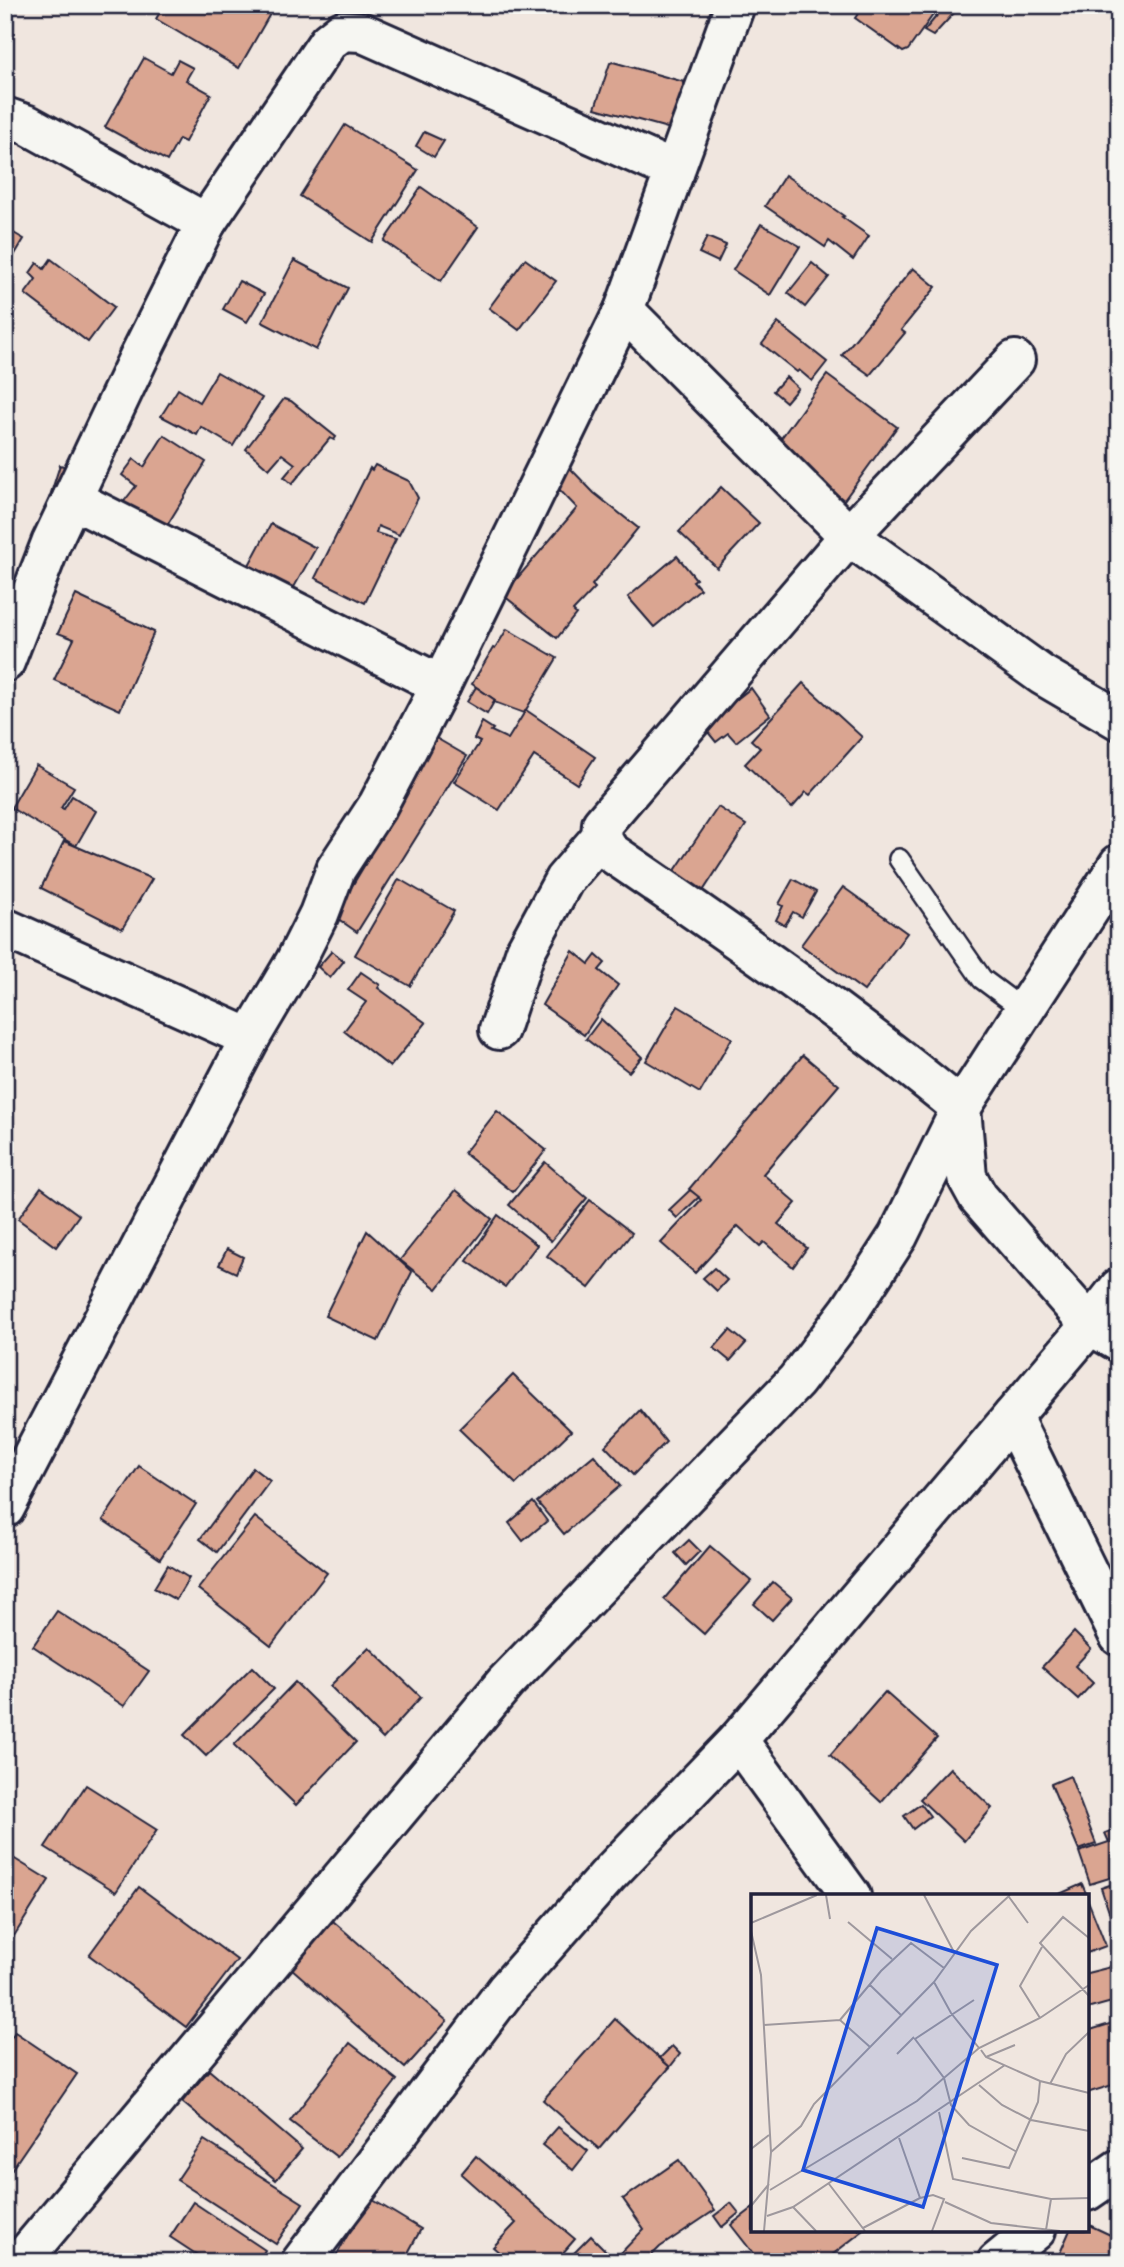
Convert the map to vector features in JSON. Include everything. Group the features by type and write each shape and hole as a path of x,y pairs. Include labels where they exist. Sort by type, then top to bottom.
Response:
{"street":[{"path":"5,1508 250,1038 301,950 319,914 336,869 378,805 441,685 624,310 675,171 727,11"},
{"path":"5,662 51,543 206,223 328,41 342,31 361,32 675,171"},
{"path":"5,117 28,125 206,223"},
{"path":"624,310 849,536 1042,675 1119,719"},
{"path":"1015,360 849,536 602,824 601,837 609,850 765,957 896,1054 961,1108 967,1177 978,1196 1105,1334"},
{"path":"72,499 441,685"},
{"path":"499,1030 526,950 564,880 601,837"},
{"path":"20,2262 505,1682 796,1381 850,1310 898,1236 961,1108 1119,864"},
{"path":"5,928 250,1038"},
{"path":"301,2262 507,1989 610,1873 738,1740 1012,1417 1105,1334 1119,1288"},
{"path":"1012,1417 1119,1636"},
{"path":"738,1740 850,1894"},
{"path":"1089,2190 1119,2169"},
{"path":"997,2262 1034,2232"}],"lane":[{"path":"899,859 982,979 1025,1011"}],"building":[{"path":"164,5 274,7 239,68 156,19"},
{"path":"864,5 940,5 908,50 903,52 855,18"},
{"path":"945,6 954,13 933,36 924,31"},
{"path":"144,58 171,73 178,60 193,68 186,80 211,94 185,142 179,139 167,161 105,127"},
{"path":"610,63 684,82 671,129 595,108"},
{"path":"345,125 418,170 372,242 300,196"},
{"path":"424,132 444,141 434,157 416,146"},
{"path":"785,175 869,236 853,260 829,241 825,247 765,206"},
{"path":"421,187 478,227 441,281 384,241"},
{"path":"761,224 800,246 770,295 733,270"},
{"path":"5,228 24,239 5,271"},
{"path":"707,237 726,245 718,262 699,253"},
{"path":"51,259 114,307 88,342 25,294 36,279 30,273 37,263 44,269"},
{"path":"525,259 556,281 519,330 489,308"},
{"path":"294,260 348,288 316,350 262,322"},
{"path":"812,263 829,277 805,307 788,293"},
{"path":"913,268 936,287 901,330 905,333 870,375 842,355"},
{"path":"239,281 264,294 247,322 223,309"},
{"path":"778,323 827,362 812,381 762,344"},
{"path":"217,372 262,398 233,446 201,427 197,435 161,416 178,389 199,402"},
{"path":"827,375 897,427 844,500 774,448"},
{"path":"786,377 798,388 786,402 773,391"},
{"path":"284,399 291,401 336,437 334,440 330,438 292,484 284,477 295,464 282,454 269,469 246,449"},
{"path":"164,435 206,462 158,540 118,509 136,486 122,475 134,459 144,467"},
{"path":"60,465 74,469 60,506 48,502"},
{"path":"375,465 409,481 418,498 399,535 378,526 376,533 396,539 365,603 315,578 370,468 372,470"},
{"path":"570,468 594,493 638,528 592,585 595,588 573,611 576,614 557,638 503,595 577,508 554,484"},
{"path":"721,487 759,523 717,568 679,532"},
{"path":"271,524 316,548 293,589 249,565"},
{"path":"677,556 696,579 693,581 700,589 654,627 628,597"},
{"path":"76,595 154,632 120,710 54,680 74,639 58,633"},
{"path":"507,629 557,658 524,713 494,702 495,700 472,684"},
{"path":"803,683 862,737 810,795 806,792 792,808 745,764 760,748 751,740"},
{"path":"476,687 495,700 487,714 467,702"},
{"path":"751,688 770,715 736,742 728,733 716,742 703,726"},
{"path":"526,710 595,757 577,784 534,756 499,810 454,782 480,742 474,739 482,722 493,729 491,731 508,739"},
{"path":"436,738 467,756 357,932 334,916 370,856 360,850"},
{"path":"36,765 74,787 61,808 64,809 72,796 96,811 76,846 11,808"},
{"path":"718,807 746,825 703,891 674,872"},
{"path":"64,841 152,879 122,929 41,888"},
{"path":"399,879 454,911 410,986 355,955"},
{"path":"793,879 816,892 802,917 793,912 785,925 776,920 783,906 779,904"},
{"path":"843,887 907,933 864,991 801,945"},
{"path":"332,951 344,961 330,978 318,967"},
{"path":"573,951 589,964 596,955 605,963 599,970 618,985 584,1035 542,1005"},
{"path":"361,972 426,1023 390,1067 344,1031 366,1002 348,990"},
{"path":"678,1006 732,1038 700,1093 646,1061"},
{"path":"601,1019 642,1057 629,1072 586,1039"},
{"path":"803,1055 839,1085 763,1174 796,1203 778,1224 807,1248 793,1267 764,1242 760,1246 738,1226 695,1273 661,1243 701,1200 689,1189"},
{"path":"497,1111 546,1150 513,1192 464,1153"},
{"path":"545,1162 587,1198 551,1241 509,1205"},
{"path":"41,1187 79,1215 56,1247 18,1219"},
{"path":"456,1190 492,1219 437,1289 400,1260"},
{"path":"690,1190 699,1197 677,1218 669,1210"},
{"path":"590,1200 632,1233 589,1288 547,1256"},
{"path":"498,1215 537,1245 505,1287 467,1261"},
{"path":"367,1231 412,1272 378,1341 325,1316"},
{"path":"227,1249 243,1257 236,1273 219,1265"},
{"path":"714,1268 727,1280 717,1291 703,1278"},
{"path":"730,1330 746,1343 730,1361 714,1348"},
{"path":"513,1375 571,1431 516,1484 459,1429"},
{"path":"640,1410 666,1442 633,1475 605,1446"},
{"path":"594,1455 620,1486 564,1534 537,1502"},
{"path":"139,1466 196,1504 160,1559 103,1520"},
{"path":"253,1468 270,1481 217,1552 200,1539"},
{"path":"533,1502 547,1521 523,1541 509,1523"},
{"path":"255,1517 327,1573 271,1646 198,1589"},
{"path":"689,1540 700,1551 686,1565 675,1553"},
{"path":"710,1546 751,1581 704,1634 664,1599"},
{"path":"168,1565 189,1578 176,1600 154,1588"},
{"path":"773,1582 792,1598 772,1620 754,1604"},
{"path":"57,1611 149,1671 124,1706 33,1646"},
{"path":"1074,1632 1091,1649 1075,1666 1093,1683 1078,1699 1042,1667"},
{"path":"369,1647 421,1697 383,1739 330,1686"},
{"path":"252,1667 274,1689 206,1756 184,1735"},
{"path":"295,1682 356,1742 296,1805 234,1745"},
{"path":"885,1692 937,1738 881,1802 830,1755"},
{"path":"950,1768 992,1808 964,1841 920,1799"},
{"path":"1070,1776 1096,1844 1079,1850 1051,1784"},
{"path":"86,1785 157,1830 116,1892 45,1847"},
{"path":"921,1804 930,1816 913,1829 904,1816"},
{"path":"1119,1828 1119,1875 1090,1884 1079,1852 1109,1842 1105,1833"},
{"path":"5,1853 49,1880 14,1936 5,1931"},
{"path":"1119,1882 1119,1942 1101,1888"},
{"path":"1082,1884 1086,1894 1060,1894"},
{"path":"139,1887 237,1960 186,2027 89,1955"},
{"path":"1089,1903 1106,1946 1089,1952"},
{"path":"333,1921 447,2021 405,2068 291,1968"},
{"path":"1111,1967 1119,2000 1089,2008 1089,1972"},
{"path":"615,2019 670,2067 599,2149 543,2100"},
{"path":"1119,2021 1119,2083 1089,2092 1089,2030"},
{"path":"15,2032 77,2074 5,2179 5,2046"},
{"path":"350,2043 397,2080 337,2157 290,2121"},
{"path":"672,2046 680,2054 670,2067 660,2058"},
{"path":"209,2070 302,2149 276,2180 182,2102"},
{"path":"558,2127 588,2151 573,2170 542,2145"},
{"path":"204,2140 303,2203 276,2244 177,2180"},
{"path":"476,2156 575,2239 555,2262 492,2262 500,2253 493,2247 516,2223 461,2174"},
{"path":"679,2160 715,2210 660,2247 645,2262 625,2262 618,2256 644,2229 623,2199"},
{"path":"368,2197 421,2229 403,2262 333,2262"},
{"path":"193,2202 265,2250 258,2262 208,2262 170,2237"},
{"path":"731,2203 739,2213 722,2227 714,2216"},
{"path":"751,2210 751,2232 861,2232 823,2262 760,2262 731,2225"},
{"path":"1089,2225 1119,2239 1119,2253 1115,2262 1056,2262 1069,2232 1089,2232"},
{"path":"591,2236 617,2262 582,2262 574,2253"}]}
